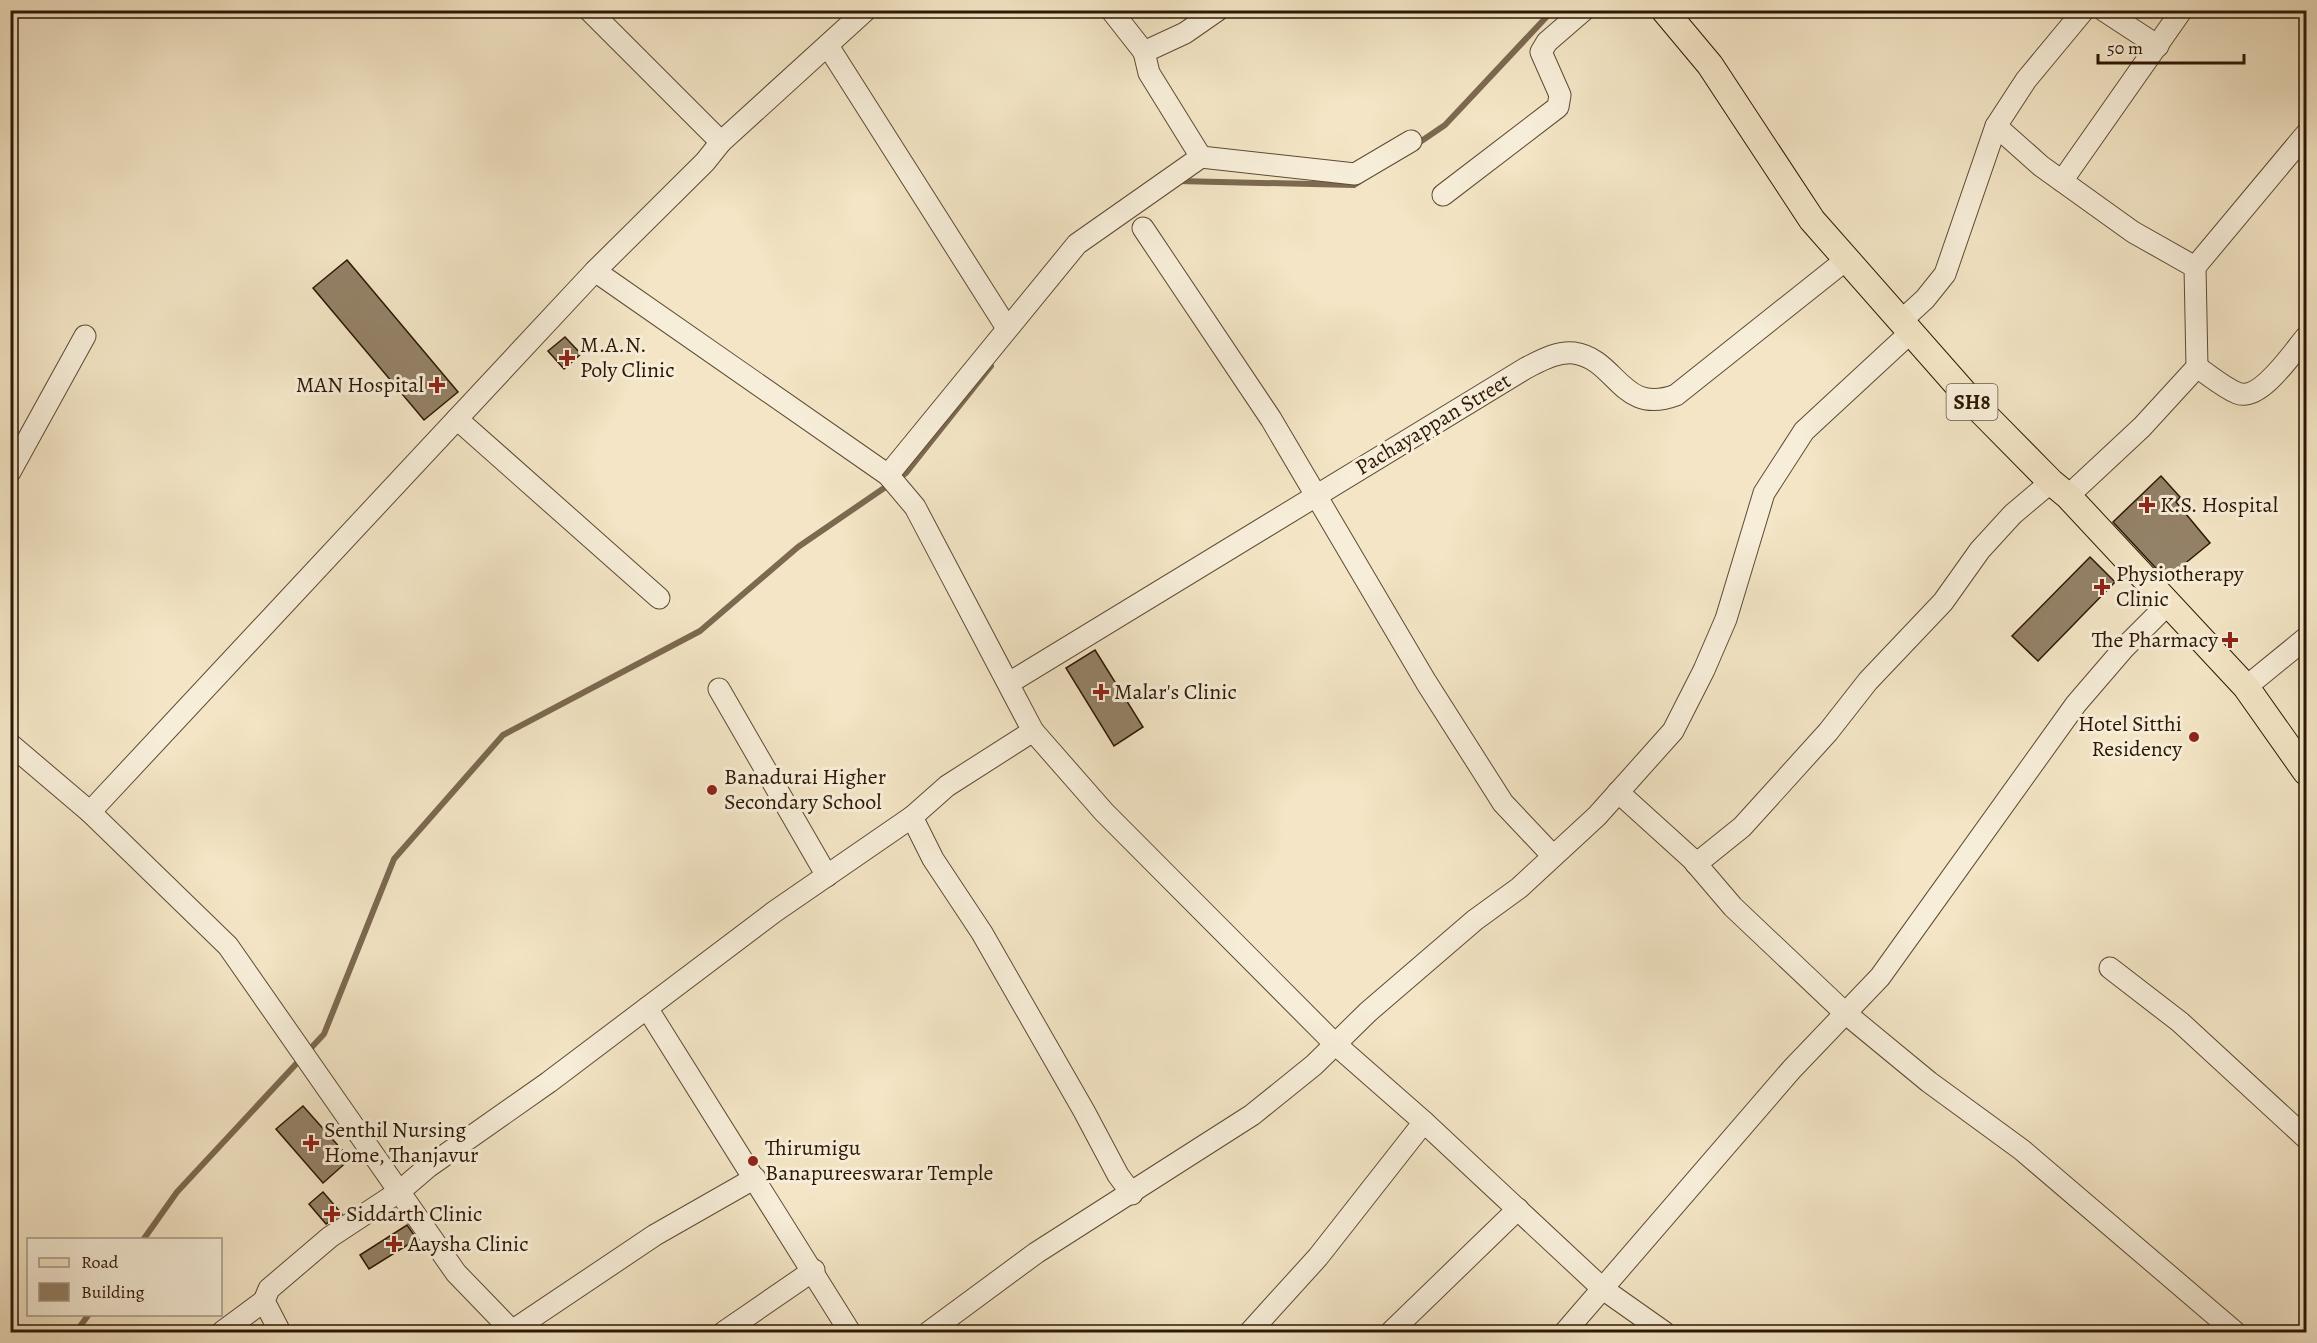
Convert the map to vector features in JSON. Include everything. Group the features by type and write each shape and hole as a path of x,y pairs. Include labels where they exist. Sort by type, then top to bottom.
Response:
{"main road":[{"name":"SH8","path":"1675,14 1812,220 1975,405 2060,489 2246,687 2307,772"}],"street":[{"path":"590,10 722,142"},
{"path":"90,812 595,271 705,162 722,142 866,10"},
{"path":"1111,10 1144,52 1149,73 1201,157"},
{"path":"1144,52 1185,33 1218,10"},
{"path":"1443,195 1558,107 1560,95 1541,52 1547,42 1584,10"},
{"path":"929,1332 1036,1253 1252,1115 1314,1065 1334,1043 1475,920 1519,888 1597,816 1673,731 1704,670 1725,619 1764,493 1804,431 1906,326 1945,274 1996,126 2026,80 2084,10"},
{"path":"2103,10 2158,46"},
{"path":"2062,181 2182,10"},
{"path":"828,46 1007,328"},
{"path":"1996,126 2062,181 2161,250 2195,267"},
{"path":"1696,864 1742,827 1828,732 1868,681 1943,602 1980,550 2013,514 2060,489 2142,427 2197,367 2195,267 2307,134"},
{"path":"888,475 1077,244 1201,157 1355,174 1411,141"},
{"path":"1143,228 1271,419 1316,494 1334,530 1503,803 1553,856"},
{"name":"Pachayappan Street","path":"1009,683 1526,368 1552,356 1573,353 1589,358 1627,392 1642,399 1661,401 1676,395 1847,260"},
{"path":"595,271 888,475 915,507 1033,731 1104,812 1334,1043 1424,1122 1603,1289 1664,1332"},
{"path":"10,472 85,336"},
{"path":"2197,367 2238,394 2248,395 2263,388 2307,336"},
{"path":"457,419 658,598"},
{"path":"1565,1332 1737,1131 1844,1012 1880,977 2076,704 2125,647 2169,603"},
{"path":"2246,687 2307,638"},
{"path":"719,689 827,876"},
{"path":"222,1332 264,1301 269,1288 330,1237 400,1191 428,1167 827,876 912,817 947,786 1033,731"},
{"path":"10,744 90,812 228,946 456,1273 512,1332 655,1235 754,1178"},
{"path":"1618,792 1696,864 1733,907 1844,1012 1929,1082 2022,1150 2235,1332"},
{"path":"912,817 933,859 982,933 1084,1111 1118,1176 1131,1194"},
{"path":"2110,968 2180,1022 2307,1138"},
{"path":"647,1008 814,1270 850,1332"},
{"path":"1250,1332 1318,1257 1424,1122"},
{"path":"1391,1332 1518,1209"},
{"path":"724,1332 814,1270"},
{"path":"264,1301 280,1332"}],"building":[{"path":"347,260 458,392 424,420 313,288"},
{"path":"565,337 581,354 564,369 548,351"},
{"path":"2161,476 2180,497 2176,502 2210,543 2166,579 2113,522"},
{"path":"2090,557 2115,582 2038,661 2012,636"},
{"path":"1095,650 1143,727 1114,746 1066,668"},
{"path":"303,1106 350,1159 323,1183 276,1129"},
{"path":"323,1192 342,1214 326,1224 309,1204"},
{"path":"407,1225 417,1239 369,1269 360,1255"}],"waterway":[{"path":"1417,144 1445,125 1553,10"},
{"path":"1177,181 1354,185 1363,179"},
{"path":"144,1238 177,1192 324,1034 394,859 503,735 700,631 798,547 906,473 991,366"},
{"path":"76,1332 88,1316"}],"place":[{"name":"M.A.N. Poly Clinic","path":"567,358"},
{"name":"MAN Hospital","path":"437,385"},
{"name":"K.S. Hospital","path":"2147,505"},
{"name":"Physiotherapy Clinic","path":"2102,587"},
{"name":"The Pharmacy","path":"2230,640"},
{"name":"Malar's Clinic","path":"1101,692"},
{"name":"Hotel Sitthi Residency","path":"2194,737"},
{"name":"Banadurai Higher Secondary School","path":"712,790"},
{"name":"Senthil Nursing Home, Thanjavur","path":"311,1143"},
{"name":"Thirumigu Banapureeswarar Temple","path":"753,1161"},
{"name":"Siddarth Clinic","path":"332,1214"},
{"name":"Aaysha Clinic","path":"394,1244"}]}
